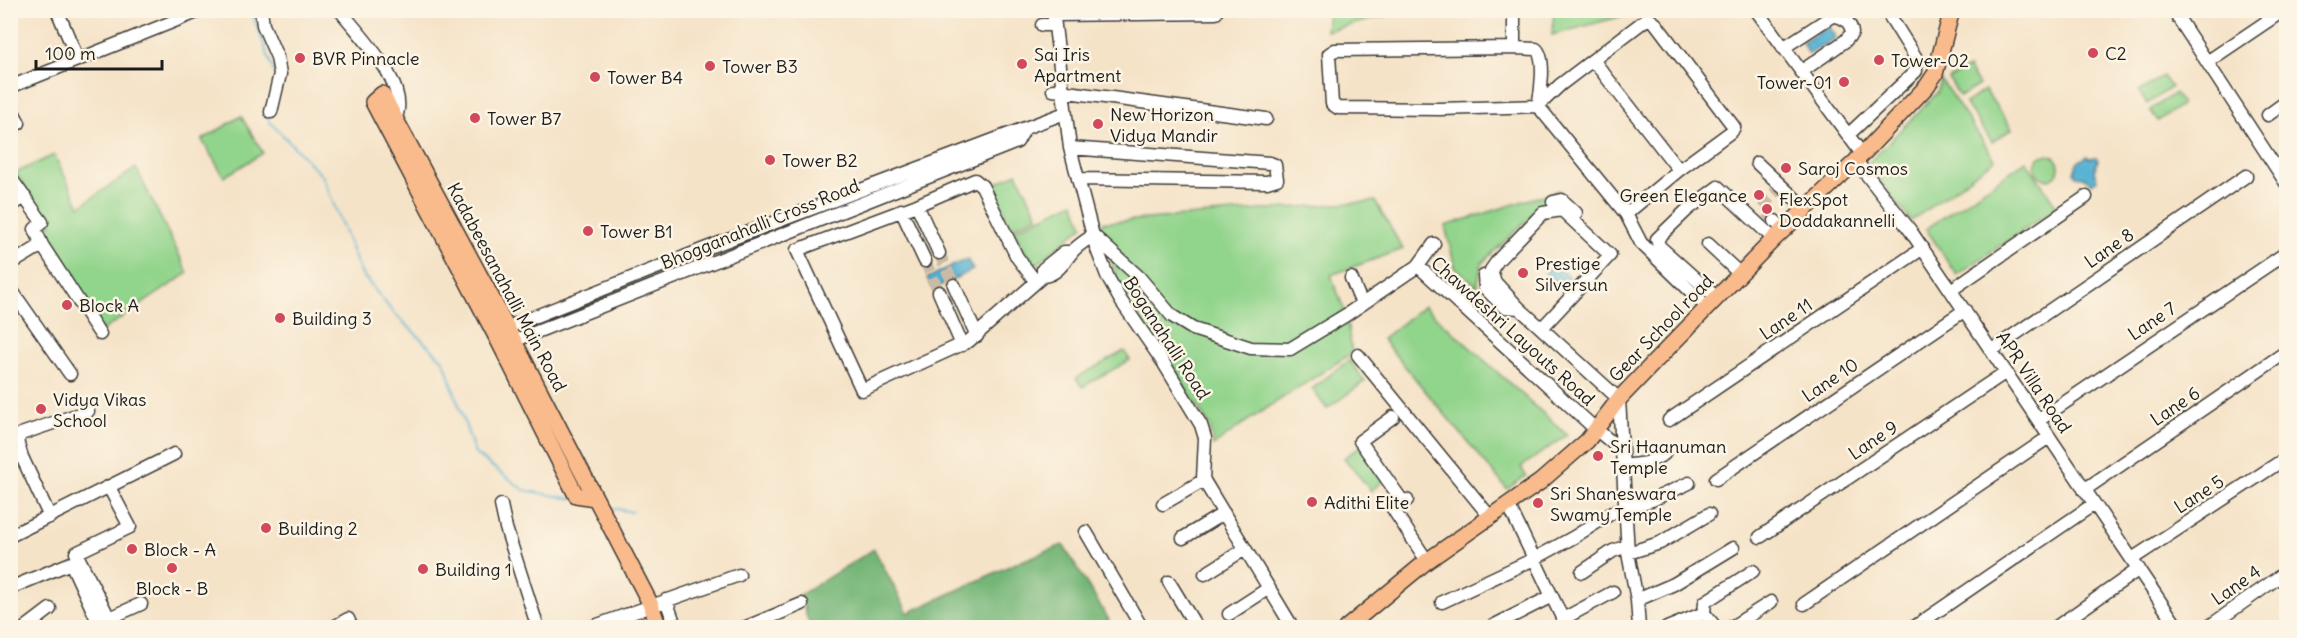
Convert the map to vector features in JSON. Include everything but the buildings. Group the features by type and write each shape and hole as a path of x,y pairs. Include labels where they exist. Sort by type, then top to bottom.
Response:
{"main road":[{"name":"Gear School road","path":"1346,627 1427,561 1509,506 1587,441 1619,399 1740,274 1778,230 1806,209 1927,86 1935,74 1952,10"},
{"name":"Kadabeesanahalli Main Road","path":"595,498 576,495 504,337 395,119 378,98 504,337 595,498 658,603 659,627"}],"street":[{"path":"57,10 78,60"},
{"path":"10,87 202,10"},
{"path":"261,10 263,25 280,74 272,112"},
{"path":"340,10 385,67 400,109 395,119"},
{"path":"1514,10 1514,48"},
{"name":"APR Villa Road","path":"1756,10 1848,135 1859,157 1923,248 2178,627"},
{"path":"1848,135 1916,71 1916,58 1886,10"},
{"path":"2173,10 2286,183"},
{"path":"2207,62 2284,10"},
{"path":"1042,25 1054,17 1216,13"},
{"path":"1783,48 1832,15 1840,16 1849,24 1852,33 1845,41 1802,71"},
{"name":"Boganahalli Road","path":"1054,17 1053,56 1058,91 1065,113 1070,148 1093,235 1112,286 1201,425 1205,438 1202,466 1204,480"},
{"path":"1626,214 1679,170 1732,131 1734,127 1706,80 1648,18 1560,85 1538,106 1384,110 1338,108 1332,104 1329,54 1335,50 1514,48 1539,50 1542,76 1538,106 1626,214 1641,243 1712,303"},
{"path":"1593,60 1679,170"},
{"path":"1542,76 1560,85"},
{"path":"1903,83 1916,98"},
{"path":"1058,91 1266,119"},
{"path":"2268,115 2286,102"},
{"path":"10,106 19,123"},
{"name":"Bhogganahalli Cross Road","path":"504,337 704,249 1065,113"},
{"name":"Bhogganahalli Cross Road","path":"504,337 709,264 1017,142 1025,128"},
{"path":"1070,148 1270,163 1275,165 1278,175 1277,179 1267,182 1078,179"},
{"path":"1757,164 1806,209"},
{"name":"Lane 8","path":"1992,350 2246,176"},
{"path":"10,177 16,200 42,222 34,229 100,334"},
{"path":"1040,279 1017,257 979,182 975,180 917,205 797,250 862,390 977,336 1040,279 1043,269 1064,252 1072,252 1093,235"},
{"path":"1712,303 1659,246 1657,239 1687,210 1718,187 1778,230"},
{"path":"1951,290 2086,197"},
{"path":"1553,202 1562,200 1588,225 1594,240"},
{"path":"917,205 939,253"},
{"path":"901,210 925,261"},
{"path":"1542,328 1610,255 1562,210 1543,213 1497,260 1491,270 1495,282 1519,308 1619,399 1627,549 1637,600 1639,627"},
{"name":"Chawdeshri Layouts Road","path":"1093,235 1140,277 1172,316 1193,329 1251,348 1290,349 1346,315 1418,266 1622,451"},
{"path":"17,260 42,244"},
{"path":"1418,266 1434,244"},
{"path":"1708,244 1740,274"},
{"name":"Lane 11","path":"1669,420 1923,248"},
{"path":"704,249 709,264"},
{"name":"Lane 7","path":"2038,420 2286,253"},
{"path":"1484,276 1485,288 1504,307 1519,308"},
{"path":"1351,278 1362,304"},
{"path":"954,285 977,336"},
{"path":"10,288 70,374"},
{"path":"939,292 962,345"},
{"name":"Lane 10","path":"1716,479 1965,310"},
{"name":"Lane 6","path":"2084,490 2286,352"},
{"path":"1358,355 1491,518"},
{"name":"Lane 9","path":"1760,537 2006,372"},
{"path":"50,517 17,441 21,434 88,411"},
{"path":"1393,417 1360,441 1405,501 1393,509 1427,561"},
{"path":"1804,604 2049,437"},
{"path":"10,536 174,454"},
{"path":"1623,466 1647,463 1664,454"},
{"name":"Lane 5","path":"2136,564 2286,458"},
{"path":"1162,504 1204,480 1293,627"},
{"path":"1442,602 1534,559 1615,511 1652,500 1689,483"},
{"path":"109,487 131,528 76,553 108,616 112,617 141,604"},
{"path":"1913,627 2094,504"},
{"path":"501,505 506,528 538,627"},
{"path":"1509,506 1565,623 1613,592"},
{"path":"1183,538 1224,513"},
{"path":"1582,572 1613,551 1660,543 1709,514"},
{"path":"1086,532 1142,627"},
{"path":"1637,600 1674,584 1733,548"},
{"path":"1205,574 1245,549"},
{"path":"10,588 71,562 101,627"},
{"path":"2055,627 2136,564"},
{"path":"1716,627 1704,613 1705,602 1753,571"},
{"name":"Lane 4","path":"2207,627 2286,572"},
{"path":"589,627 739,574"},
{"path":"1169,582 1197,627"},
{"path":"1229,614 1269,588"},
{"path":"1489,627 1552,596"},
{"path":"1730,627 1771,602"},
{"path":"658,603 676,627"},
{"path":"744,627 802,604"},
{"path":"25,627 50,609"},
{"path":"1667,627 1704,613"},
{"path":"332,627 348,619 352,627"}],"green space":[{"path":"1328,10 1405,11 1326,31"},
{"path":"1554,10 1641,11 1552,35"},
{"path":"1968,68 1979,85 1960,97 1949,79"},
{"path":"2163,76 2171,87 2147,104 2139,92"},
{"path":"1941,80 1995,159 1911,221 1867,164 1937,93"},
{"path":"1985,90 2012,129 1992,142 1965,103"},
{"path":"2175,93 2182,104 2158,121 2150,110"},
{"path":"241,116 263,153 224,177 202,140"},
{"path":"54,155 80,206 136,168 188,273 102,331 44,230 52,224 15,173"},
{"path":"2047,155 2055,159 2059,167 2055,175 2047,179 2039,175 2035,167 2039,159"},
{"path":"2026,161 2057,207 1957,275 1926,229"},
{"path":"1017,173 1038,216 1012,228 992,185"},
{"path":"1559,190 1482,263 1477,286 1455,267 1445,226"},
{"path":"1375,201 1403,249 1331,275 1346,315 1352,353 1244,423 1213,446 1210,426 1121,288 1098,223"},
{"path":"1074,202 1083,226 1036,265 1023,249 1014,230"},
{"path":"1424,306 1567,435 1521,467 1526,476 1507,489 1382,339"},
{"path":"1124,351 1130,360 1082,387 1076,378"},
{"path":"1349,360 1365,381 1327,409 1312,389"},
{"path":"1362,445 1384,480 1371,491 1344,458"},
{"path":"1063,545 1109,620 1096,628 810,627 800,595 874,549 908,613 1016,563"}],"water":[{"path":"1829,26 1836,38 1809,54 1802,43"},
{"path":"2087,156 2096,157 2098,160 2094,171 2097,180 2092,184 2084,177 2076,176 2074,172 2077,163"},
{"path":"967,259 973,270 933,289 927,278"},
{"path":"1555,263 1574,282 1565,292 1545,273"}],"waterway":[{"path":"251,10 274,72"},
{"path":"266,107 265,112 270,122 323,177 361,273 393,312 444,361 475,454 524,490 572,499"},
{"path":"608,507 632,512"}],"tunnel":[{"path":"1775,221 1763,209 1781,186"},
{"path":"939,253 954,285"},
{"path":"925,261 939,292"}],"place":[{"name":"C2","path":"2093,53"},
{"name":"BVR Pinnacle","path":"300,58"},
{"name":"Tower-02","path":"1879,60"},
{"name":"Sai Iris Apartment","path":"1022,64"},
{"name":"Tower B3","path":"710,66"},
{"name":"Tower B4","path":"595,77"},
{"name":"Tower-01","path":"1844,82"},
{"name":"Tower B7","path":"475,118"},
{"name":"New Horizon Vidya Mandir","path":"1098,124"},
{"name":"Tower B2","path":"770,160"},
{"name":"Saroj Cosmos","path":"1786,168"},
{"name":"Green Elegance","path":"1759,195"},
{"name":"FlexSpot Doddakannelli","path":"1767,209"},
{"name":"Tower B1","path":"588,231"},
{"name":"Prestige Silversun","path":"1523,273"},
{"name":"Block A","path":"67,305"},
{"name":"Building 3","path":"280,318"},
{"name":"Vidya Vikas School","path":"41,409"},
{"name":"Sri Haanuman Temple","path":"1598,456"},
{"name":"Adithi Elite","path":"1312,502"},
{"name":"Sri Shaneswara Swamy Temple","path":"1538,503"},
{"name":"Building 2","path":"266,528"},
{"name":"Block - A","path":"132,549"},
{"name":"Block - B","path":"172,568"},
{"name":"Building 1","path":"423,569"}]}
